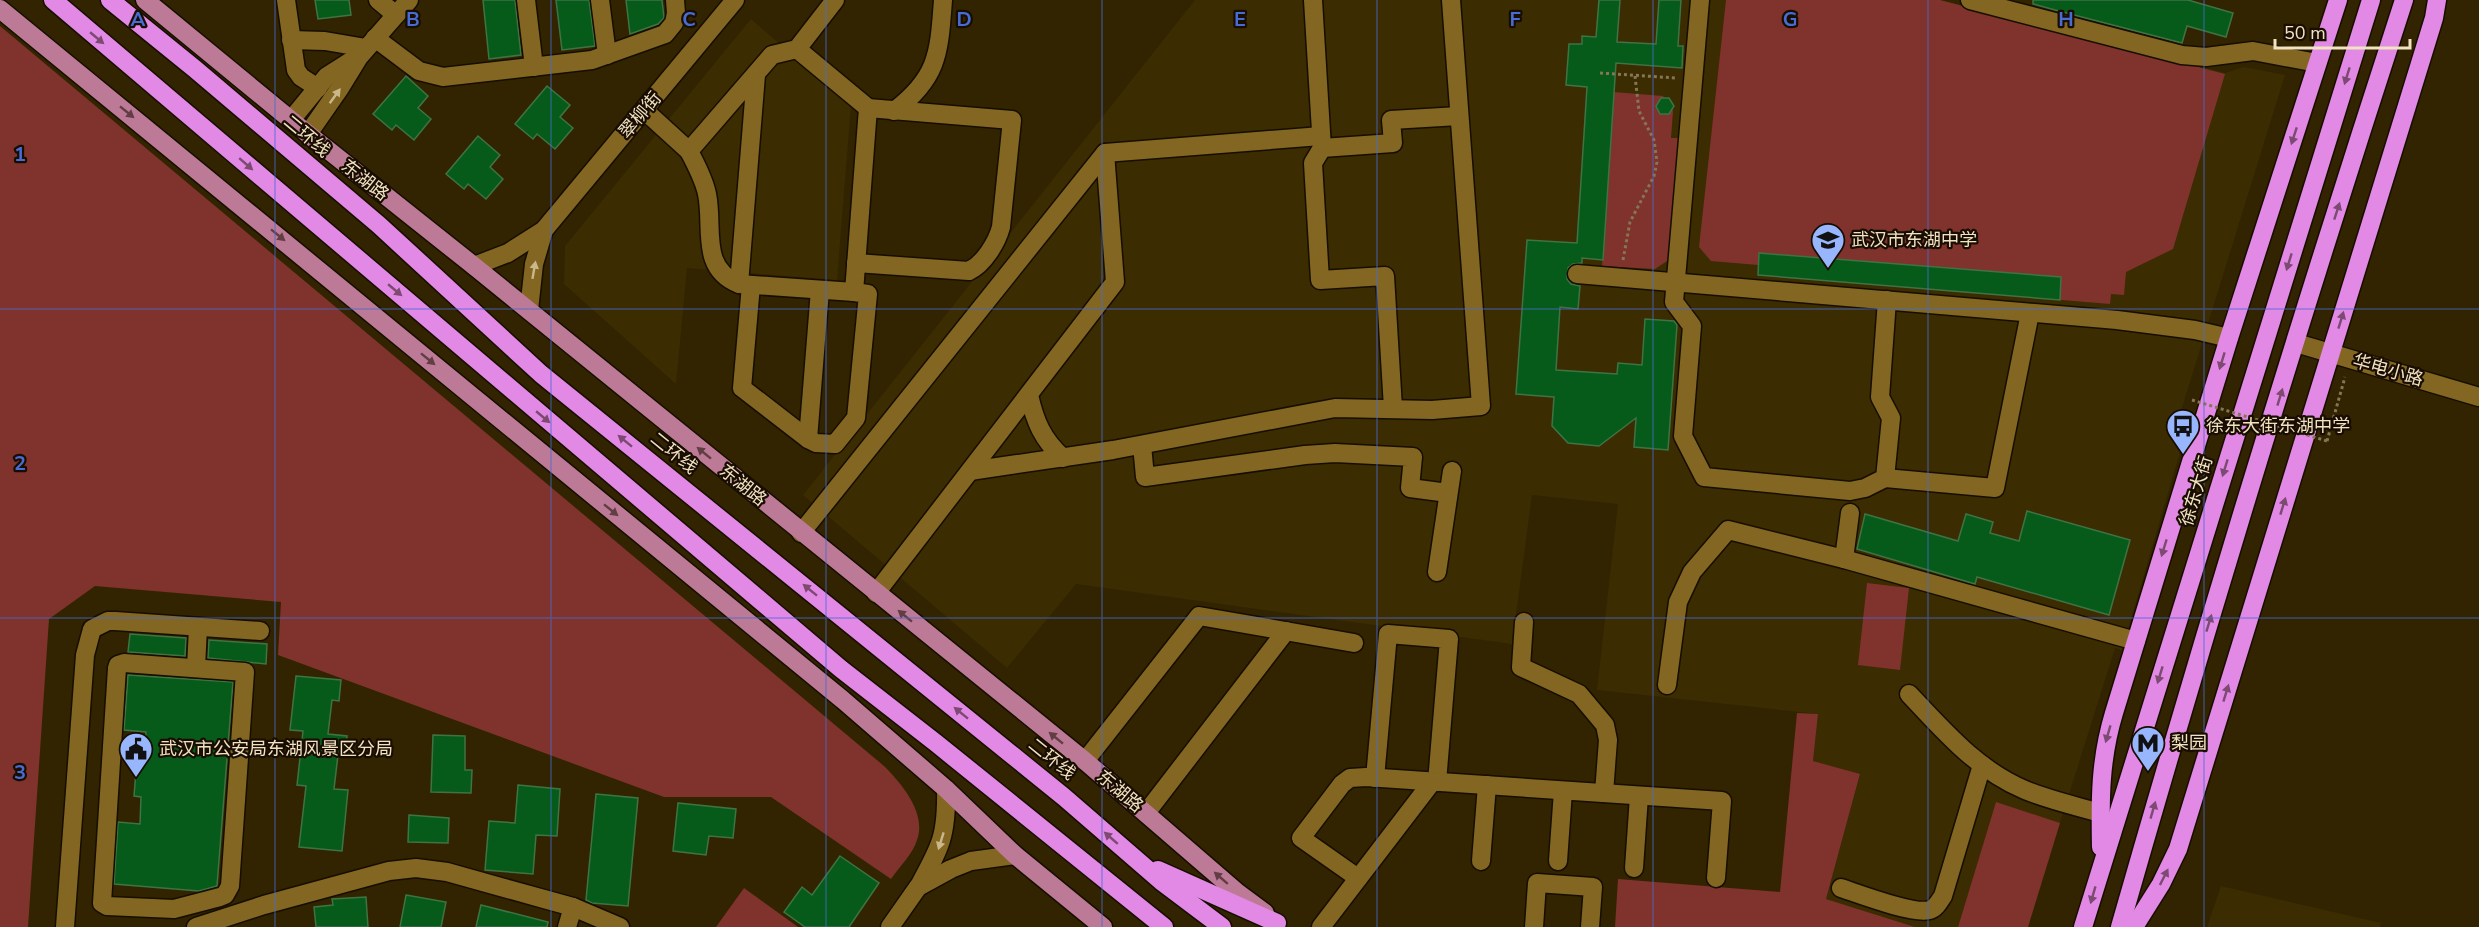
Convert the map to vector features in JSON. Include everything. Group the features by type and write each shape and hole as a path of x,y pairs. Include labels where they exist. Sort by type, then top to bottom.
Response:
{"highway":[{"path":"53,0 841,669 1164,927"},
{"name":"二环线","path":"110,0 379,225 541,374 1055,789 1136,860 1222,927"},
{"path":"2102,863 2100,808 2105,744 2229,338 2338,0"},
{"name":"徐东大街","path":"2083,927 2371,0"},
{"path":"2120,927 2175,733 2404,0"},
{"path":"2134,927 2161,884 2178,849 2434,18 2437,0"},
{"path":"1136,860 1280,925"},
{"path":"1112,885 1148,927"}],"main road":[{"name":"东湖路","path":"145,0 1085,761 1238,893 1280,925"},
{"path":"0,9 834,693 946,789 1015,855 1103,927"}],"street":[{"path":"286,0 296,70 301,77 318,88"},
{"path":"378,0 396,15"},
{"path":"308,134 367,48 409,0"},
{"path":"526,0 534,67"},
{"path":"600,0 607,55"},
{"path":"291,40 325,41 367,48 419,71 450,77 592,60 607,55 664,33 671,28 676,13 675,0"},
{"name":"翠柳街","path":"544,230 735,0"},
{"path":"689,151 772,55 797,49 835,0"},
{"path":"894,111 920,88 935,63 941,35 943,0"},
{"path":"1313,0 1322,142 1312,163 1320,280 1385,276 1393,408"},
{"path":"970,471 1142,445 1335,408 1432,411 1481,406 1451,0"},
{"path":"1700,0 1674,302 1692,326 1683,436 1704,477 1850,491 1873,485 1885,478 1995,488 2030,313"},
{"path":"1970,0 2182,55 2206,57 2253,51 2317,63"},
{"path":"291,120 327,76 367,48"},
{"path":"797,49 868,108 1012,120 1001,227 998,238 976,268 969,271 856,263"},
{"path":"644,110 689,151 708,195 711,255 724,276 745,284 868,294 856,418 836,444 816,443 808,439 742,388 745,284 756,75"},
{"path":"854,292 868,108"},
{"path":"801,533 1105,153 1322,142 1393,143 1391,120 1459,116"},
{"path":"876,593 1115,282 1105,153"},
{"path":"474,266 508,253 544,230"},
{"path":"529,310 534,264 544,230"},
{"path":"1577,274 2138,323 2195,330 2229,338"},
{"path":"808,439 820,290"},
{"path":"1885,478 1891,418 1880,397 1887,300"},
{"name":"华电小路","path":"2296,343 2479,397"},
{"path":"1029,395 1041,433 1063,458"},
{"path":"1142,445 1145,477 1305,455 1368,454 1413,458 1410,488 1449,493"},
{"path":"1437,572 1452,471"},
{"path":"1844,559 1850,513"},
{"path":"1667,685 1678,602 1692,572 1728,530 1844,559 2136,641"},
{"path":"1085,761 1199,616 1354,643"},
{"path":"65,927 88,639 92,629 108,621 260,631"},
{"path":"1524,622 1521,667 1579,694 1605,725 1608,740 1604,793"},
{"path":"196,668 198,627"},
{"path":"1146,813 1286,631"},
{"path":"1321,927 1434,782 1449,639 1388,634 1375,778"},
{"path":"124,663 196,668 245,672 230,886 227,893 220,897 174,909 103,905 118,665 124,663"},
{"path":"1909,694 1960,748 1982,765 1999,775 2100,808"},
{"path":"1841,888 1916,911 1935,907 1942,896 1982,765"},
{"path":"1358,878 1301,838 1342,784 1350,778 1722,801 1716,878"},
{"path":"1481,861 1486,785"},
{"path":"890,927 918,887 940,847 946,824 946,789"},
{"path":"1558,861 1563,790"},
{"path":"1634,868 1639,796"},
{"path":"918,887 971,861 1015,855"},
{"path":"196,927 264,905 389,871 416,868 447,872 573,908 620,927"},
{"path":"1534,927 1537,883 1593,887 1590,927"},
{"path":"567,927 573,908"}],"path":[{"path":"1600,73 1693,79"},
{"path":"1621,278 1627,233 1638,205 1654,176 1657,162 1654,140 1639,111 1635,76"},
{"path":"2192,400 2327,441 2350,359"}],"shaded area":[{"path":"1195,0 1940,0 2225,73 2244,67 2285,75 2180,414 2190,418 2122,650 2115,648 2060,823 1996,803 1958,927 1915,927 1826,899 1860,775 1813,761 1818,714 1597,690 1618,504 1532,495 1512,644 1076,584 1007,668 803,495"},
{"path":"1726,0 1940,0 2225,74 2173,249 2126,272 2124,295 2111,294 2110,304 1758,275 1758,265 1711,261 1699,247"},
{"path":"751,19 851,105 837,280 687,268 676,384 564,284 565,246"},
{"path":"0,26 884,766 911,799 919,830 912,850 891,879 771,797 664,797 278,655 281,602 95,586 49,619 28,927 0,927"},
{"path":"1614,92 1663,96 1673,111 1671,138 1679,138 1670,259 1655,269 1602,266"},
{"path":"1867,583 1909,588 1900,670 1858,665"},
{"path":"1797,713 1818,714 1813,761 1860,774 1826,899 1915,927 1615,927 1618,879 1780,892"},
{"path":"1996,802 2060,823 2028,927 1958,927"},
{"path":"2221,886 2381,923 2380,927 2207,927"},
{"path":"744,888 798,927 716,927"}],"building":[{"path":"315,0 349,0 351,15 318,19"},
{"path":"483,0 515,0 521,55 489,59"},
{"path":"556,0 589,0 595,46 562,50"},
{"path":"626,0 662,0 664,18 658,24 630,34"},
{"path":"1599,0 1620,0 1617,42 1656,44 1659,0 1681,0 1678,46 1683,46 1682,68 1616,63 1603,260 1582,258 1582,263 1573,264 1568,268 1567,279 1571,284 1580,286 1578,309 1560,307 1556,370 1617,374 1618,363 1642,365 1645,319 1674,321 1677,325 1668,450 1634,447 1636,418 1599,446 1568,443 1552,426 1554,397 1516,394 1527,240 1577,243 1587,87 1566,85 1569,44 1582,44 1582,36 1596,37"},
{"path":"2033,0 2188,0 2233,13 2226,37 2187,26 2182,43 2033,4"},
{"path":"406,76 428,96 418,108 431,119 414,140 396,125 392,130 373,114"},
{"path":"547,86 570,105 560,117 573,128 555,149 537,134 533,139 515,124"},
{"path":"1661,98 1669,98 1674,106 1669,114 1660,114 1656,106"},
{"path":"478,136 500,155 490,167 503,179 486,199 468,184 464,189 446,174"},
{"path":"1759,253 2061,277 2060,300 1758,275"},
{"path":"2027,511 2130,540 2109,615 1977,577 1975,584 1857,549 1865,514 1958,541 1966,514 1993,522 1990,533 2019,541"},
{"path":"130,634 186,638 185,656 128,652"},
{"path":"209,640 267,644 266,664 208,658"},
{"path":"128,675 233,682 217,886 199,891 114,884 118,822 140,824 141,797 134,796 137,759 144,759 146,732 124,730"},
{"path":"296,676 341,680 339,701 332,700 328,734 347,736 345,756 338,755 334,789 348,790 342,851 299,847 306,786 297,785 303,731 290,730"},
{"path":"433,735 465,736 465,770 472,770 471,793 431,792"},
{"path":"518,785 560,789 557,836 536,835 533,874 485,870 489,821 515,823"},
{"path":"596,794 638,798 628,906 592,903 586,900"},
{"path":"678,803 736,809 733,838 709,836 706,855 673,851"},
{"path":"409,815 449,818 448,843 408,842"},
{"path":"840,856 879,883 849,927 805,927 784,912 802,887 812,895"},
{"path":"406,895 446,902 441,927 400,927"},
{"path":"366,897 368,927 316,927 314,907 333,905 332,899"},
{"path":"481,905 548,922 547,927 476,927"}],"place":[{"name":"武汉市东湖中学","path":"1828,269"},
{"name":"徐东大街东湖中学","path":"2183,455"},
{"name":"梨园","path":"2148,772"},
{"name":"武汉市公安局东湖风景区分局","path":"136,778"}]}
